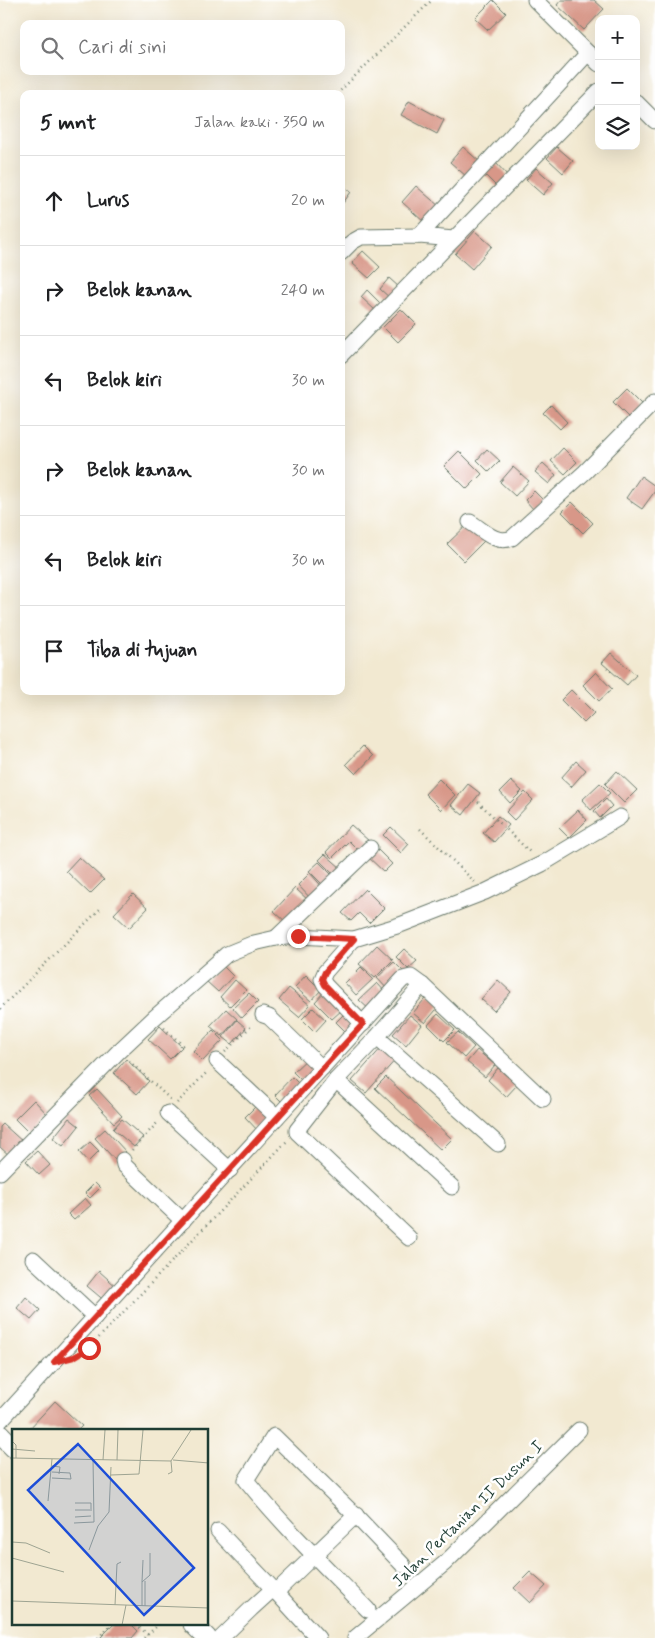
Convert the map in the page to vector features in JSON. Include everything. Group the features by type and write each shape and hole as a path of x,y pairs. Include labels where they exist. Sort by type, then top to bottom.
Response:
{"main road":[{"path":"0,1434 12,1446"},
{"path":"195,1626 207,1638"}],"street":[{"path":"535,0 595,60"},
{"path":"419,236 588,53"},
{"path":"345,351 595,96"},
{"path":"639,105 655,121"},
{"path":"345,249 352,242 361,238 419,236 454,239"},
{"path":"470,522 496,540 505,541 512,538 586,472 655,401"},
{"path":"0,1172 119,1051 227,954 254,943 276,938 298,936 354,939 400,925 486,892 542,864 620,817"},
{"path":"276,938 370,848"},
{"path":"354,939 325,972 322,979 325,985 363,1024"},
{"path":"0,1421 403,980 411,977 422,985 543,1100"},
{"path":"409,1238 298,1134 298,1130 336,1080 377,1037 422,985"},
{"path":"263,1015 269,1017 322,1068"},
{"path":"377,1037 498,1144"},
{"path":"217,1061 277,1118"},
{"path":"336,1080 452,1186"},
{"path":"168,1112 230,1170"},
{"path":"123,1160 124,1165 183,1221"},
{"path":"33,1258 95,1317"},
{"name":"Jalan Pertanian II Dusun I","path":"355,1638 445,1563 579,1430"},
{"path":"368,1610 315,1556 246,1480 274,1436 356,1515 403,1565"},
{"path":"221,1638 251,1608 315,1556 356,1515"},
{"path":"218,1531 318,1638"}],"path":[{"path":"341,90 432,0"},
{"path":"478,802 542,864"},
{"path":"420,829 486,892"},
{"path":"0,1009 100,909"},
{"path":"119,1051 176,1105 258,1018 263,1015"},
{"path":"154,1018 186,1048"},
{"path":"123,1160 168,1112"},
{"path":"54,1362 74,1357 89,1348 298,1130"},
{"path":"98,1638 110,1626"},
{"path":"138,1626 148,1634"},
{"path":"144,1638 156,1626"}],"building":[{"path":"493,0 506,13 488,30 475,18"},
{"path":"561,0 594,0 604,9 598,15 595,15 595,18 584,30 557,5"},
{"path":"409,101 444,120 437,134 401,115"},
{"path":"463,147 480,162 467,177 450,162"},
{"path":"557,147 573,161 563,173 547,158"},
{"path":"495,162 509,177 498,188 483,173"},
{"path":"536,168 553,183 543,195 526,180"},
{"path":"416,186 440,207 425,223 402,202"},
{"path":"345,188 351,192 345,200"},
{"path":"475,231 492,246 472,269 455,254"},
{"path":"363,251 380,267 369,278 352,263"},
{"path":"389,278 400,288 391,299 380,289"},
{"path":"367,290 382,305 376,311 361,297"},
{"path":"401,309 416,324 398,342 383,327"},
{"path":"627,388 645,406 631,420 613,402"},
{"path":"551,405 567,422 560,429 543,413"},
{"path":"563,448 577,462 565,474 551,461"},
{"path":"487,449 500,461 489,472 477,460"},
{"path":"459,451 482,474 467,489 444,466"},
{"path":"543,463 556,475 549,484 535,472"},
{"path":"513,467 529,481 515,496 500,482"},
{"path":"641,476 655,486 655,491 642,509 626,498"},
{"path":"534,491 544,501 534,510 525,500"},
{"path":"572,502 593,523 583,533 562,512"},
{"path":"469,523 486,539 464,561 447,544"},
{"path":"611,653 636,675 627,685 602,663"},
{"path":"596,672 612,689 599,701 583,685"},
{"path":"571,690 594,713 584,723 561,700"},
{"path":"363,746 373,756 356,774 346,764"},
{"path":"576,761 586,770 571,787 561,778"},
{"path":"617,771 637,790 624,803 605,784"},
{"path":"439,779 455,795 441,810 425,794"},
{"path":"511,781 522,791 510,803 500,792"},
{"path":"600,783 610,793 591,810 582,800"},
{"path":"468,784 480,793 463,815 451,805"},
{"path":"525,792 533,800 514,820 506,812"},
{"path":"606,799 612,806 600,818 594,811"},
{"path":"578,810 587,820 569,838 559,828"},
{"path":"498,816 509,825 494,842 483,833"},
{"path":"351,825 369,841 359,851 349,841 332,858 326,852"},
{"path":"391,827 409,844 401,853 383,835"},
{"path":"374,846 392,864 384,872 366,855"},
{"path":"325,854 341,868 334,875 319,860"},
{"path":"79,857 104,880 90,894 66,871"},
{"path":"319,862 333,876 324,886 309,871"},
{"path":"310,873 325,890 313,901 298,885"},
{"path":"295,888 309,901 288,924 274,911"},
{"path":"365,889 384,908 369,923 359,913 351,921 342,913"},
{"path":"133,894 148,908 129,928 114,914"},
{"path":"377,945 393,960 375,978 359,964"},
{"path":"404,949 417,961 408,969 396,957"},
{"path":"394,962 406,974 389,991 377,978"},
{"path":"222,965 233,976 218,992 206,981"},
{"path":"361,967 373,979 356,995 345,983"},
{"path":"306,975 321,990 311,1001 295,987"},
{"path":"235,980 246,990 230,1006 220,997"},
{"path":"498,980 511,992 494,1011 481,999"},
{"path":"377,983 388,995 371,1011 359,1000"},
{"path":"289,988 310,1005 299,1017 279,1000"},
{"path":"324,992 342,1010 332,1019 315,1002"},
{"path":"249,993 258,1002 242,1018 233,1008"},
{"path":"429,994 441,1004 425,1023 413,1013"},
{"path":"313,1008 326,1020 315,1032 302,1019"},
{"path":"226,1009 237,1019 222,1036 210,1026"},
{"path":"345,1013 358,1026 349,1035 336,1022"},
{"path":"438,1014 455,1030 444,1041 428,1025"},
{"path":"410,1015 422,1025 406,1045 393,1034"},
{"path":"237,1020 246,1028 232,1044 223,1037"},
{"path":"160,1026 182,1047 170,1059 148,1039"},
{"path":"213,1030 223,1040 203,1061 193,1051"},
{"path":"458,1032 474,1047 464,1058 447,1042"},
{"path":"383,1046 397,1058 366,1093 352,1081"},
{"path":"477,1050 495,1065 485,1077 467,1062"},
{"path":"309,1057 319,1068 304,1083 293,1072"},
{"path":"126,1059 149,1081 137,1094 114,1073"},
{"path":"498,1068 517,1085 506,1097 488,1080"},
{"path":"292,1077 302,1087 285,1105 275,1095"},
{"path":"386,1077 452,1139 441,1150 375,1088"},
{"path":"97,1089 122,1116 114,1123 89,1096"},
{"path":"34,1100 48,1115 29,1133 15,1119"},
{"path":"255,1107 271,1122 260,1133 245,1117"},
{"path":"69,1118 79,1126 63,1146 53,1138"},
{"path":"122,1119 143,1137 134,1147 113,1129"},
{"path":"3,1124 24,1143 11,1157 0,1147 0,1127"},
{"path":"105,1129 126,1152 116,1161 95,1138"},
{"path":"90,1142 99,1151 88,1162 79,1152"},
{"path":"37,1151 50,1165 39,1175 26,1161"},
{"path":"95,1183 100,1188 90,1198 85,1193"},
{"path":"85,1198 91,1205 74,1220 68,1214"},
{"path":"99,1271 118,1288 106,1302 87,1286"},
{"path":"26,1297 40,1310 31,1320 17,1308"},
{"path":"55,1401 82,1426 79,1429 29,1429"},
{"path":"530,1572 546,1586 530,1603 514,1588"},
{"path":"112,1626 133,1626 138,1631 132,1638 100,1638"}],"route":[{"path":"89,1348 74,1357 54,1362 363,1024 325,985 322,979 325,972 354,939 298,936"}]}
